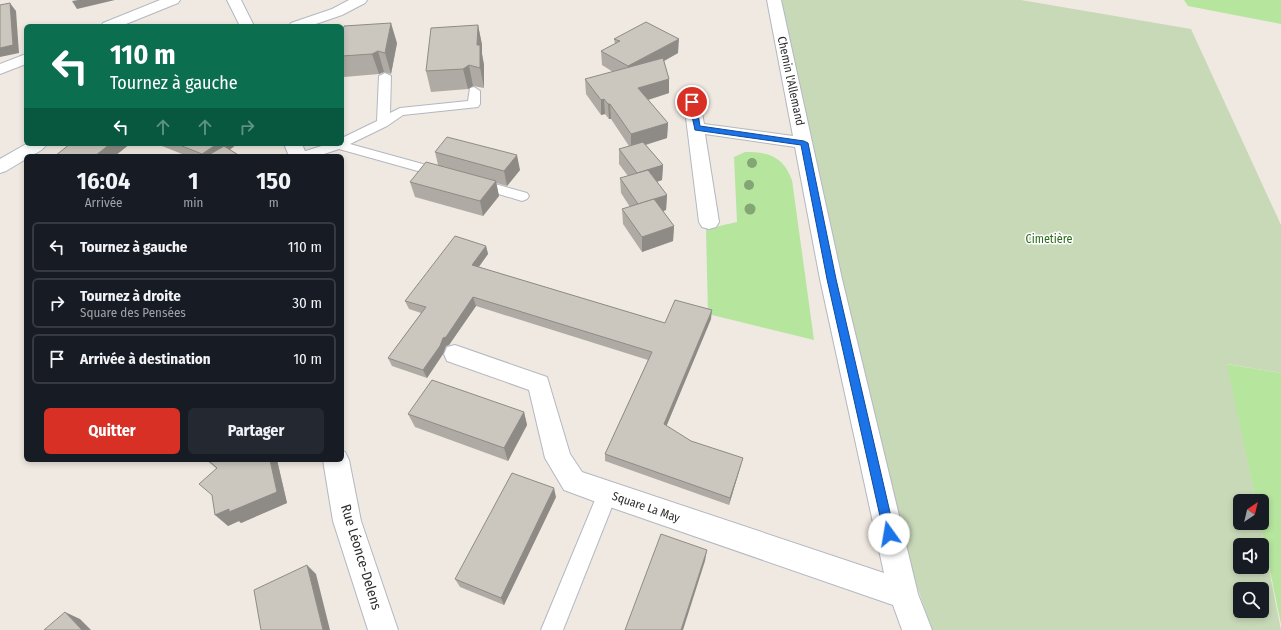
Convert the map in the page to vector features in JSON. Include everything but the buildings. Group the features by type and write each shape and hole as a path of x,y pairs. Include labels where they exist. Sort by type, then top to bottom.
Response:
{"street":[{"path":"113,24 173,0"},
{"path":"234,0 246,24"},
{"path":"302,24 337,12 360,0"},
{"name":"Chemin l'Allemand","path":"774,0 831,279 903,594 917,630"},
{"path":"0,69 24,59"},
{"path":"692,102 697,128 709,222"},
{"path":"697,128 804,143"},
{"path":"0,167 35,146"},
{"name":"Square La May","path":"455,354 539,384 558,458 573,481 607,494 903,594"},
{"name":"Rue Léonce-Delens","path":"336,462 347,522 383,630"}],"lane":[{"path":"383,123 385,76"},
{"path":"344,142 383,123 400,112 474,104 474,91"},
{"path":"344,145 522,196"},
{"path":"310,154 334,146"},
{"path":"552,630 607,494"}],"green space":[{"name":"Cimetière","path":"777,0 1021,0 1191,29 1281,225 1281,373 1227,364 1255,494 1233,494 1233,530 1261,530 1263,538 1233,538 1233,574 1269,574 1269,569 1281,630 932,630 910,566 853,361"},
{"path":"1184,0 1281,0 1281,24 1188,6"},
{"path":"745,152 761,153 774,157 784,166 792,180 814,340 708,314 706,229 737,222 734,157"},
{"path":"1226,364 1281,373 1281,624 1269,566 1269,538 1263,538 1261,530 1269,530 1269,494 1254,494"}],"route":[{"path":"692,102 697,128 804,143 831,279 889,534"}]}
